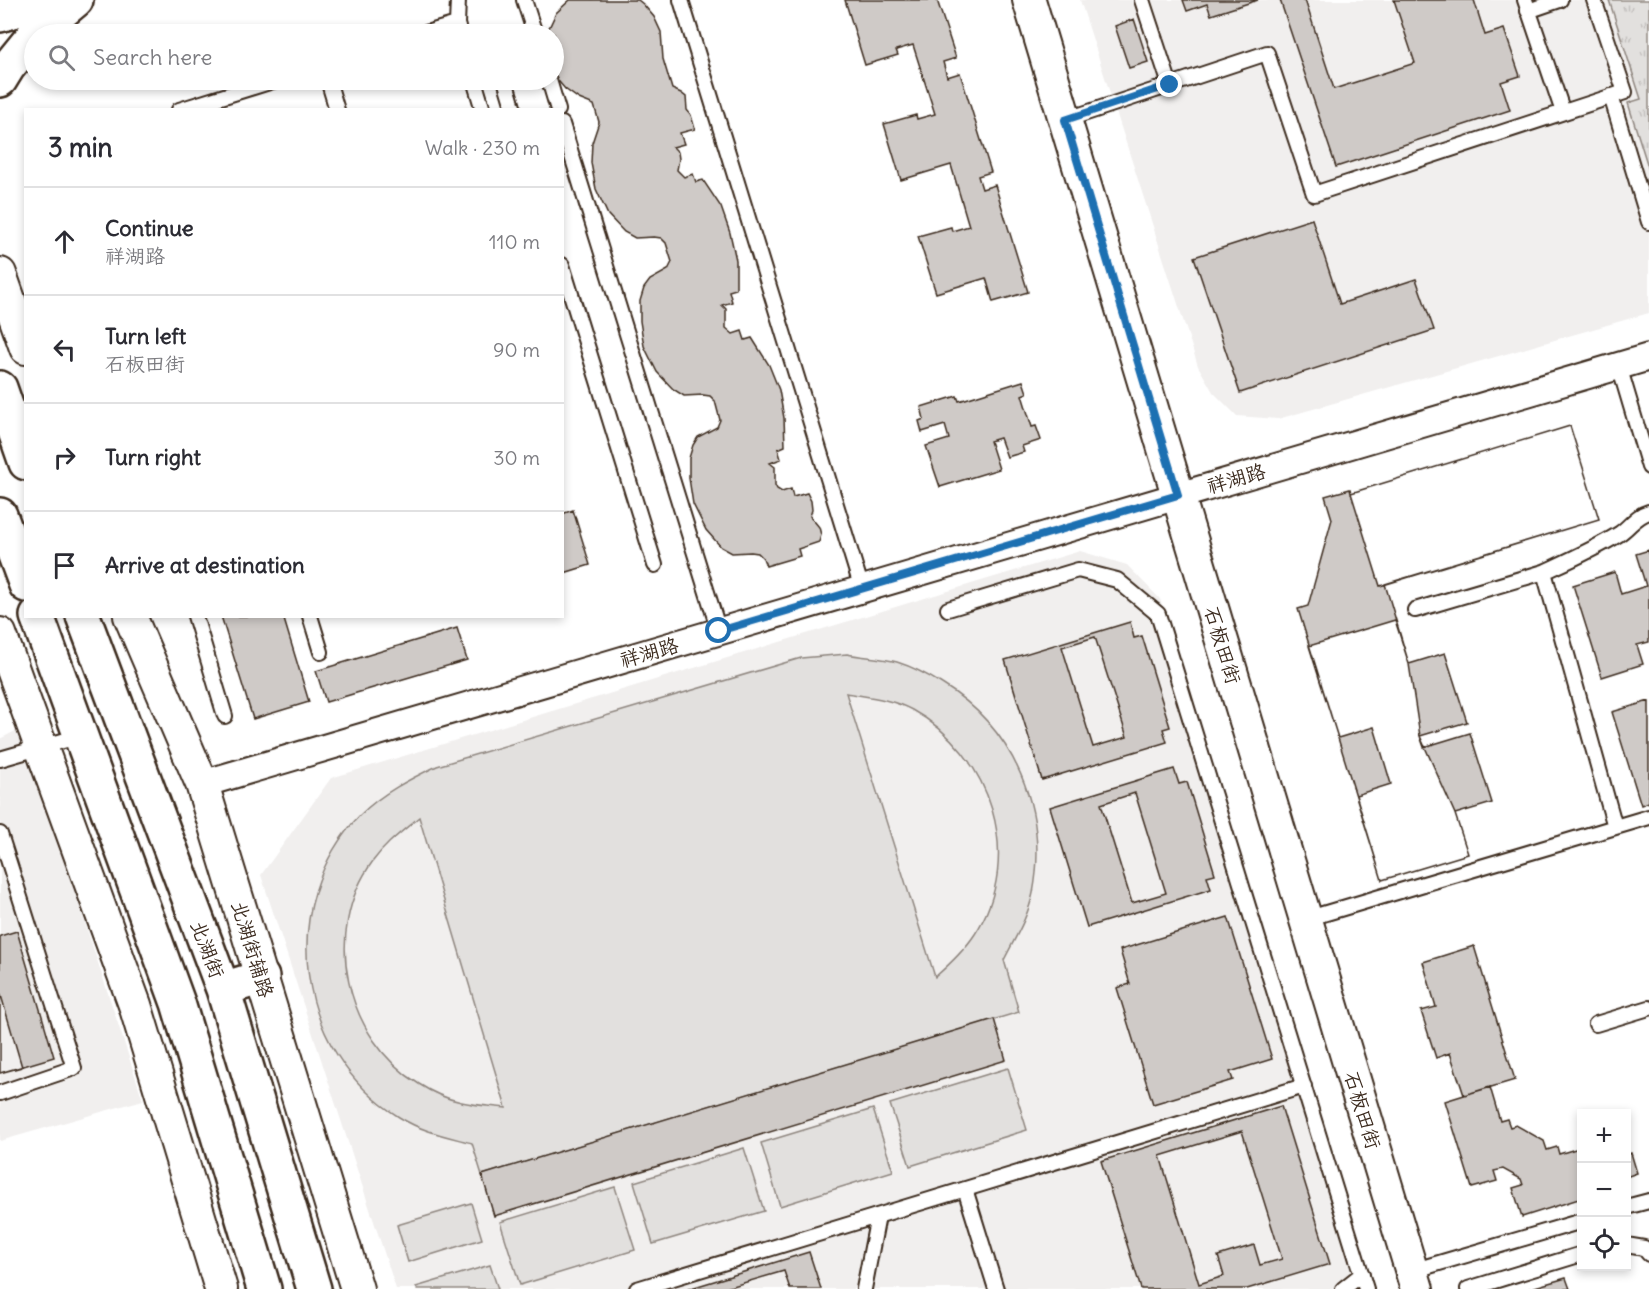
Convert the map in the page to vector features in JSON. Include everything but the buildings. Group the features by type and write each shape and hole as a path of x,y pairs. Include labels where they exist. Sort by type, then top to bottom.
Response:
{"main road":[{"path":"0,15 47,0"},
{"path":"46,24 76,0"},
{"path":"0,81 24,47"},
{"path":"0,388 24,457"},
{"path":"0,515 24,580"},
{"path":"38,618 178,1003 264,1289"},
{"name":"北湖街","path":"83,618 223,990 314,1289"},
{"path":"223,990 262,977"}],"street":[{"name":"石板田街","path":"1029,0 1415,1280"},
{"path":"0,274 24,342"},
{"name":"祥湖路","path":"202,784 1649,357"},
{"name":"北湖街辅路","path":"131,618 202,784 357,1289"},
{"path":"0,634 135,1005 221,1289"}],"lane":[{"path":"458,0 458,24"},
{"path":"524,0 532,24"},
{"path":"681,0 862,588"},
{"path":"1142,0 1170,85"},
{"path":"1560,0 1527,5 1563,112"},
{"path":"1065,120 1267,53 1314,194 1625,92 1594,0"},
{"path":"185,108 244,90"},
{"path":"331,90 336,108"},
{"path":"477,90 482,108"},
{"path":"508,90 513,108"},
{"path":"552,90 557,108"},
{"path":"1611,96 1649,222"},
{"path":"564,130 719,631"},
{"path":"564,271 655,565"},
{"path":"1619,366 1649,467"},
{"path":"1415,610 1544,572 1593,550 1622,532 1640,515 1649,512"},
{"path":"948,609 1078,570 1117,580 1158,614 1366,1289"},
{"path":"1544,572 1615,827"},
{"path":"196,618 225,716"},
{"path":"311,618 321,652"},
{"path":"0,759 80,736"},
{"path":"1306,919 1649,817"},
{"path":"0,834 74,1068 0,1093"},
{"path":"1596,1024 1649,1008"},
{"path":"637,1289 1304,1086"},
{"path":"965,1189 996,1289"},
{"path":"1631,1206 1649,1201"},
{"path":"864,1289 878,1216"},
{"path":"1415,1280 1577,1222"},
{"path":"1631,1246 1644,1248 1649,1254"},
{"path":"1468,1289 1577,1255"},
{"path":"1343,1289 1362,1274"}],"shaded area":[{"path":"1080,0 1649,0 1649,313 1278,419 1237,416 1213,392 1198,366"},
{"path":"1080,551 1127,565 1160,599 1373,1289 396,1289 261,875 331,778"},
{"path":"21,728 143,1100 0,1141 0,739"}],"green space":[{"path":"1609,0 1649,0 1649,170 1628,103 1641,99"},
{"path":"847,654 891,661 915,669 942,684 967,702 989,724 1007,748 1030,802 1036,832 1037,862 1031,902 1004,960 1019,1012 482,1175 472,1143 434,1133 408,1122 364,1089 337,1055 319,1016 309,975 308,933 316,891 333,851 360,815 387,793 437,766 801,658","holes":["846,693 904,706 939,729 962,752 980,779 992,809 998,841 997,873 990,904 971,940 935,977","419,817 506,1108 472,1104 440,1095 419,1084 394,1064 373,1040 358,1012 349,982 345,951 348,919 357,889 378,855"]},
{"path":"1008,1068 1027,1130 910,1166 890,1104"},
{"path":"873,1109 893,1171 780,1206 761,1143"},
{"path":"744,1148 764,1211 653,1244 634,1182"},
{"path":"615,1187 635,1250 520,1285 500,1222"},
{"path":"471,1203 482,1239 408,1262 397,1225"},
{"path":"490,1265 498,1289 417,1289 416,1287"}],"route":[{"path":"719,631 1178,495 1065,120 1170,85"}]}
